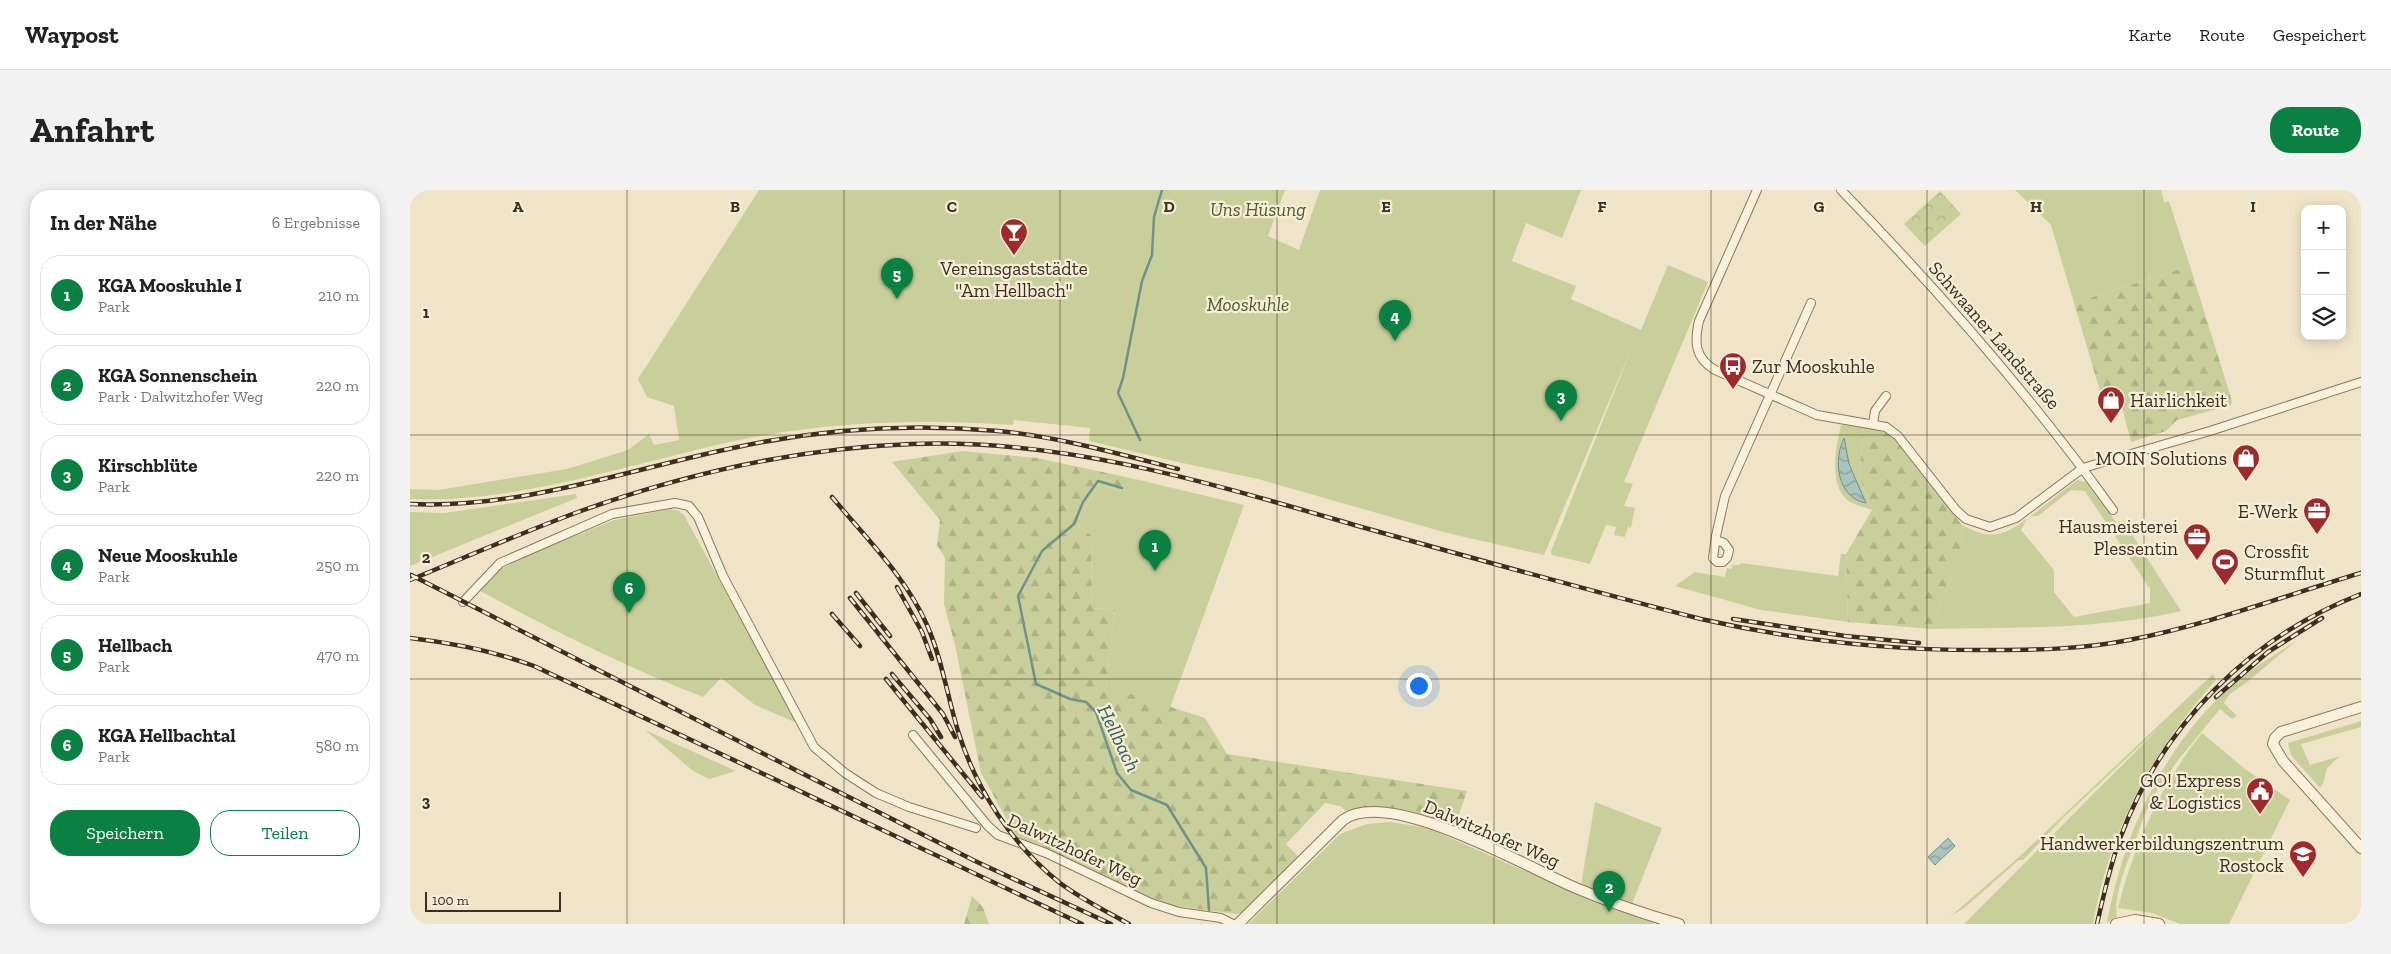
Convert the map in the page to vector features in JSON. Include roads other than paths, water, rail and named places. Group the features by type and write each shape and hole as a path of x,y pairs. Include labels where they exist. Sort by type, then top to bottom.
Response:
{"street":[{"path":"1757,190 1699,321 1695,338 1697,354 1706,365 1824,417 1886,427 1898,436 1956,510 1966,519 1984,526 1995,527 2016,518 2083,468 2361,382"},
{"name":"Schwaaner Landstraße","path":"1841,190 1888,237 1969,330 2083,468 2113,510"},
{"path":"1716,540 1725,496 1811,303"},
{"path":"1873,424 1875,411 1886,396"},
{"path":"463,602 500,563 612,514 675,503 689,506 698,517 723,576 814,748 845,773 876,793 909,807 976,828"},
{"path":"2361,707 2281,732 2275,738 2274,744 2276,752 2361,848"},
{"name":"Dalwitzhofer Weg","path":"913,735 988,826 998,835 1046,853 1158,906 1179,912 1221,918 1233,924"},
{"name":"Dalwitzhofer Weg","path":"1238,924 1343,820 1348,816 1367,812 1398,815 1436,824 1575,888 1680,924"},
{"path":"2116,924 2134,920 2159,924"}],"water":[{"path":"1844,438 1849,464 1866,503 1856,500 1843,486 1838,467"},
{"path":"1948,838 1955,846 1935,865 1928,857"}],"waterway":[{"name":"Hellbach","path":"1140,440 1118,393 1123,378 1142,281 1152,255 1154,217 1162,190"},
{"name":"Hellbach","path":"1122,488 1098,481 1083,502 1074,524 1042,551 1018,596 1036,684 1070,699 1086,702 1096,712 1117,773 1131,790 1167,805 1206,868 1209,910"}],"railway":[{"path":"410,504 451,504 533,494 766,441 865,429 932,428 998,431 1044,437 1178,469"},
{"path":"410,580 578,512 659,486 742,465 785,457 827,451 912,444 969,444 1026,448 1138,467 1194,480 1487,562 1701,619 1737,627 1846,643 1956,650 2027,650 2112,643 2158,634 2216,618 2361,573"},
{"path":"832,497 884,558 918,607 937,651 954,718 966,753 986,795 1011,834 1060,883 1085,900 1129,924"},
{"path":"411,575 975,861 1111,924"},
{"path":"897,587 922,632 932,659"},
{"path":"856,593 890,636"},
{"path":"2097,924 2117,847 2139,795 2161,757 2186,722 2215,689 2247,660 2283,634 2321,612 2361,594"},
{"path":"850,598 943,714 955,737"},
{"path":"832,614 860,646"},
{"path":"2216,697 2268,652 2322,618"},
{"path":"1733,619 1845,636 1919,643"},
{"path":"410,638 473,648 534,666 1082,924"},
{"path":"892,674 930,719 941,737"},
{"path":"886,679 982,797"}],"place":[{"name":"Vereinsgaststädte \"Am Hellbach\"","path":"1014,256"},
{"name":"Hellbach","path":"897,299"},
{"name":"Neue Mooskuhle","path":"1395,341"},
{"name":"Zur Mooskuhle","path":"1733,390"},
{"name":"Kirschblüte","path":"1561,421"},
{"name":"Hairlichkeit","path":"2111,424"},
{"name":"MOIN Solutions","path":"2246,482"},
{"name":"E-Werk","path":"2317,535"},
{"name":"Hausmeisterei Plessentin","path":"2197,561"},
{"name":"KGA Mooskuhle I","path":"1155,571"},
{"name":"Crossfit Sturmflut","path":"2225,586"},
{"name":"KGA Hellbachtal","path":"629,613"},
{"name":"GO! Express & Logistics","path":"2260,815"},
{"name":"Handwerkerbildungszentrum Rostock","path":"2303,878"},
{"name":"KGA Sonnenschein","path":"1609,912"}],"park label":[{"name":"Uns Hüsung","path":"1258,209"},
{"name":"Mooskuhle","path":"1248,304"}]}
